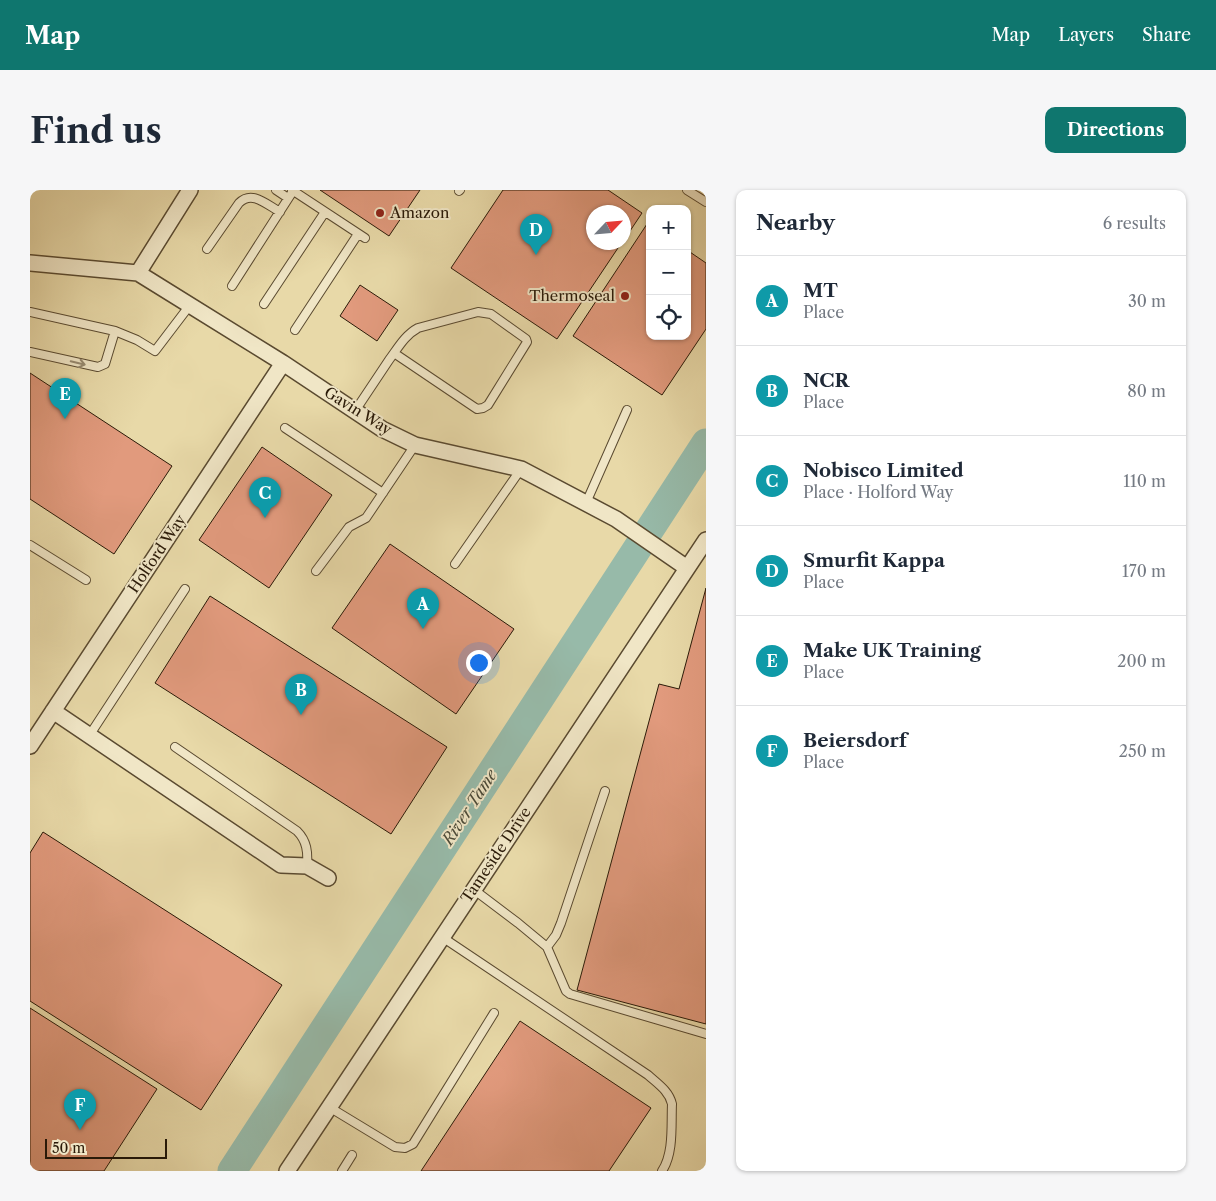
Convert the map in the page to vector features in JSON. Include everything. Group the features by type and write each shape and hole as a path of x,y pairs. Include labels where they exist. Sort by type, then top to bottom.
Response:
{"street":[{"path":"138,273 190,190"},
{"name":"Gavin Way","path":"30,263 138,273 283,363 382,429 415,445 521,469 616,519 687,568"},
{"name":"Holford Way","path":"30,746 283,363"},
{"name":"Tameside Drive","path":"287,1171 706,540"},
{"path":"53,712 281,865 307,866 328,878"}],"lane":[{"path":"276,190 288,198"},
{"path":"232,286 293,190 362,236 295,330"},
{"path":"687,190 706,202"},
{"path":"207,249 238,203 244,198 256,198 280,212"},
{"path":"264,304 325,212"},
{"path":"30,312 114,331 137,340 155,351 190,305"},
{"path":"355,411 394,353 409,333 418,328 478,312 491,314 526,338 527,342 488,405 477,409 394,353"},
{"path":"30,352 98,368 105,364 114,331"},
{"path":"586,503 627,410"},
{"path":"284,428 383,493"},
{"path":"316,571 349,527 366,518 415,445"},
{"path":"455,564 521,469"},
{"path":"30,545 86,580"},
{"path":"89,736 185,588"},
{"path":"175,747 297,831 306,845 308,854 307,866"},
{"path":"547,947 556,935 561,923 605,792"},
{"path":"473,889 547,947 566,991 570,994 706,1034"},
{"path":"442,937 648,1075 665,1089 672,1104 669,1155 667,1164 662,1171"},
{"path":"329,1108 395,1147 405,1148 413,1144 494,1013"},
{"path":"342,1171 352,1155"}],"building":[{"name":"Amazon","path":"320,190 420,190 389,236"},
{"path":"503,190 608,190 630,205 586,205 586,250 617,250 557,339 451,268"},
{"path":"631,206 642,213 631,230"},
{"name":"Thermoseal","path":"646,226 646,340 691,340 691,253 706,263 706,329 662,395 573,336"},
{"path":"360,285 398,310 377,341 340,316"},
{"path":"30,373 172,466 114,554 30,499"},
{"path":"262,447 332,495 269,588 199,540"},
{"path":"390,544 514,629 456,714 332,628"},
{"path":"706,588 706,1024 577,990 659,684 679,689"},
{"path":"210,596 447,747 391,834 155,683"},
{"path":"43,832 282,985 201,1110 30,1001 30,853"},
{"path":"30,1008 157,1089 104,1171 30,1171"},
{"path":"520,1021 651,1108 609,1171 421,1171"}],"waterway":[{"name":"River Tame","path":"232,1171 706,443"}],"place":[{"name":"Amazon","path":"380,213"},
{"name":"Smurfit Kappa","path":"536,255"},
{"name":"Thermoseal","path":"625,296"},
{"name":"Make UK Training","path":"65,419"},
{"name":"Nobisco Limited","path":"265,518"},
{"name":"MT","path":"423,629"},
{"name":"NCR","path":"301,715"},
{"name":"Beiersdorf","path":"80,1130"}]}
